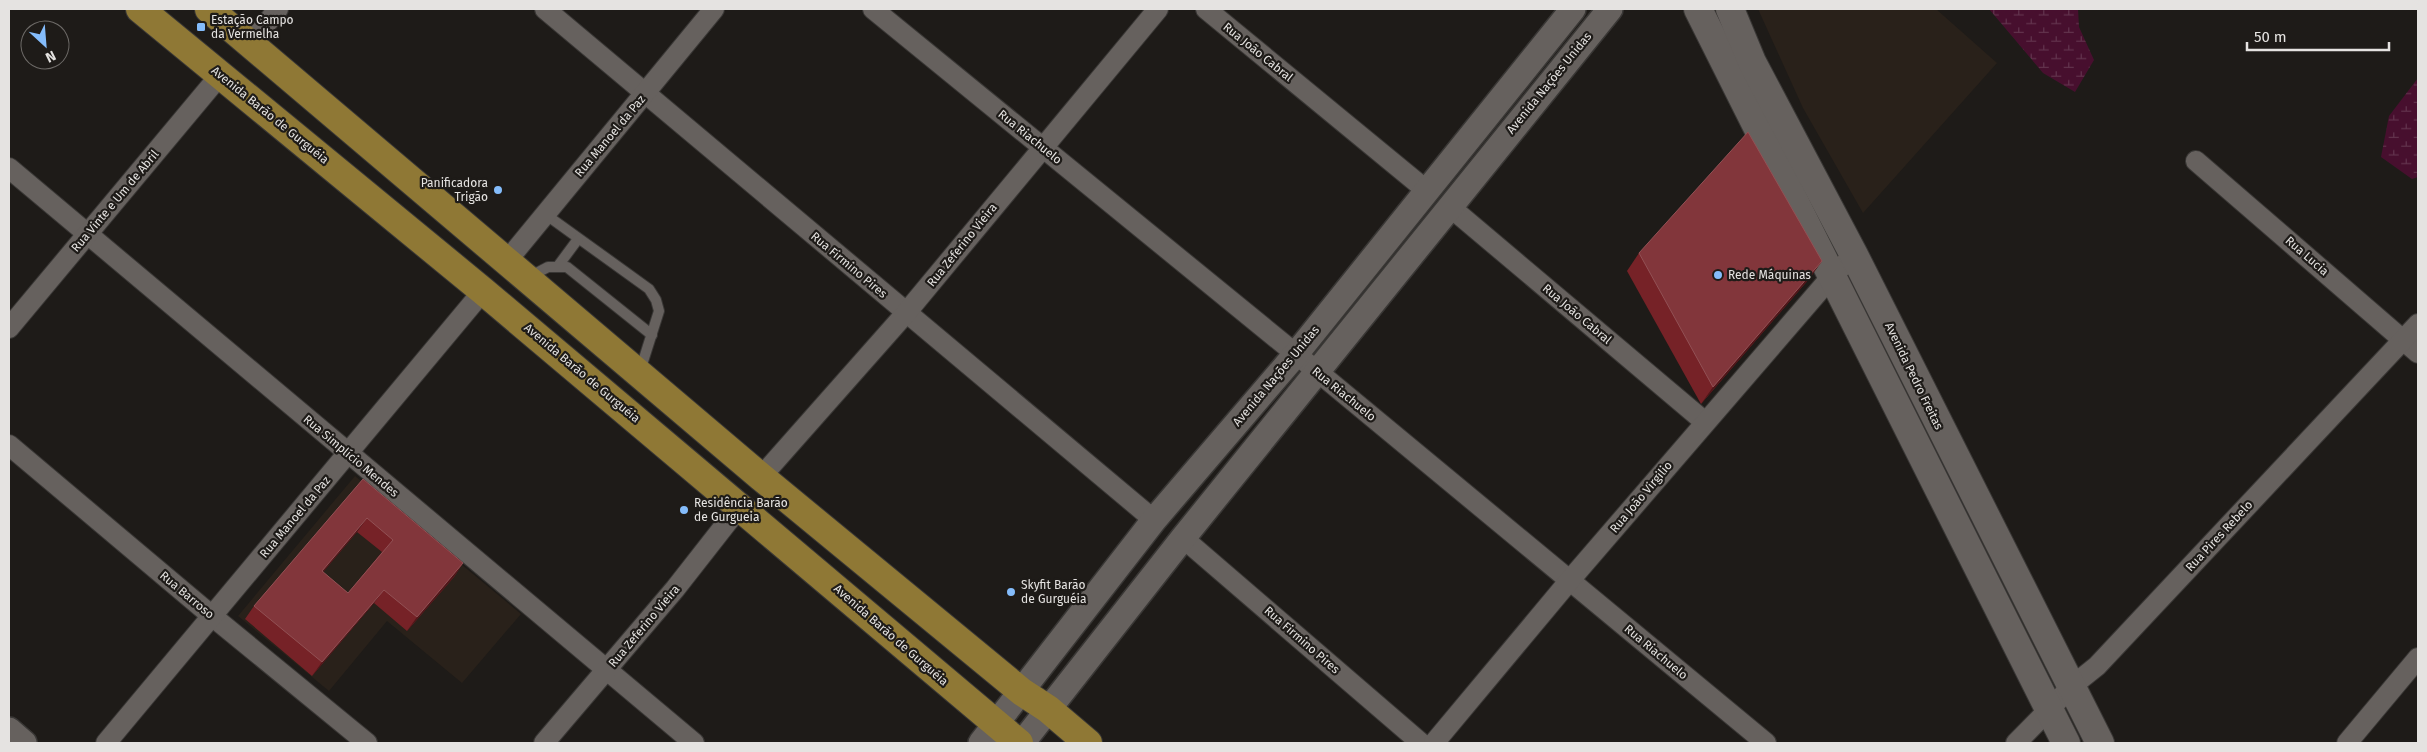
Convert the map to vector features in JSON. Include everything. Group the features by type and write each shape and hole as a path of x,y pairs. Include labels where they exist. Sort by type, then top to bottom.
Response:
{"main road":[{"name":"Avenida Barão de Gurguéia","path":"140,9 483,291 740,506 989,734 1021,743"},
{"path":"209,9 761,477 1022,692 1048,710 1088,743"},
{"path":"1698,9 2066,743"},
{"name":"Avenida Pedro Freitas","path":"1730,9 1752,62 1854,256 2100,743"}],"street":[{"path":"251,43 278,9"},
{"name":"Rua Firmino Pires","path":"545,9 1154,520"},
{"name":"Rua Manoel da Paz","path":"515,270 545,214 714,9"},
{"name":"Rua Riachuelo","path":"873,9 1318,372 1766,743"},
{"name":"Rua Zeferino Vieira","path":"761,477 906,313 1158,9"},
{"name":"Rua João Cabral","path":"1206,9 1426,190"},
{"name":"Avenida Nações Unidas","path":"989,734 1154,520 1296,354 1573,9"},
{"name":"Avenida Nações Unidas","path":"1021,743 1449,206 1610,9"},
{"name":"Rua Vinte e Um de Abril","path":"9,328 221,74"},
{"name":"Rua Lucia","path":"2196,161 2411,346"},
{"name":"Rua Simplício Mendes","path":"9,168 240,360 347,454 694,743"},
{"name":"Rua João Cabral","path":"1449,206 1705,422"},
{"name":"Rua João Virgilio","path":"1434,743 1705,422 1832,276 1854,256"},
{"name":"Rua Manoel da Paz","path":"106,743 483,291"},
{"name":"Rua Pires Rebelo","path":"2016,743 2072,686 2103,659 2411,346 2418,324"},
{"name":"Rua Barroso","path":"9,445 212,616 367,743"},
{"name":"Rua Zeferino Vieira","path":"544,743 606,671 740,506"},
{"name":"Rua Firmino Pires","path":"1183,538 1420,743"},
{"path":"2348,743 2418,658"},
{"path":"9,730 24,743"}],"lane":[{"path":"545,214 649,289 656,300 659,311 639,374"},
{"path":"558,266 578,239"},
{"path":"515,270 558,266 567,267 652,335"}],"shaded area":[{"path":"1758,9 1936,9 1997,63 1863,213 1803,108"},
{"path":"355,476 521,614 462,683 387,621 329,691 238,616"}],"green space":[{"path":"1989,9 2078,9 2079,27 2094,60 2075,92 2043,73"},
{"path":"2418,78 2418,177 2412,179 2381,157 2389,116"}],"building":[{"name":"Rede Máquinas","path":"1748,132 1822,261 1713,387 1639,253"},
{"path":"363,479 463,563 417,617 384,590 322,662 254,606","holes":["367,518 393,540 348,593 322,571"]}],"place":[{"name":"Estação Campo da Vermelha","path":"201,27"},
{"name":"Panificadora Trigão","path":"498,190"},
{"name":"Rede Máquinas","path":"1718,275"},
{"name":"Residência Barão de Gurgueia","path":"684,510"},
{"name":"Skyfit Barão de Gurguéia","path":"1011,592"}]}
